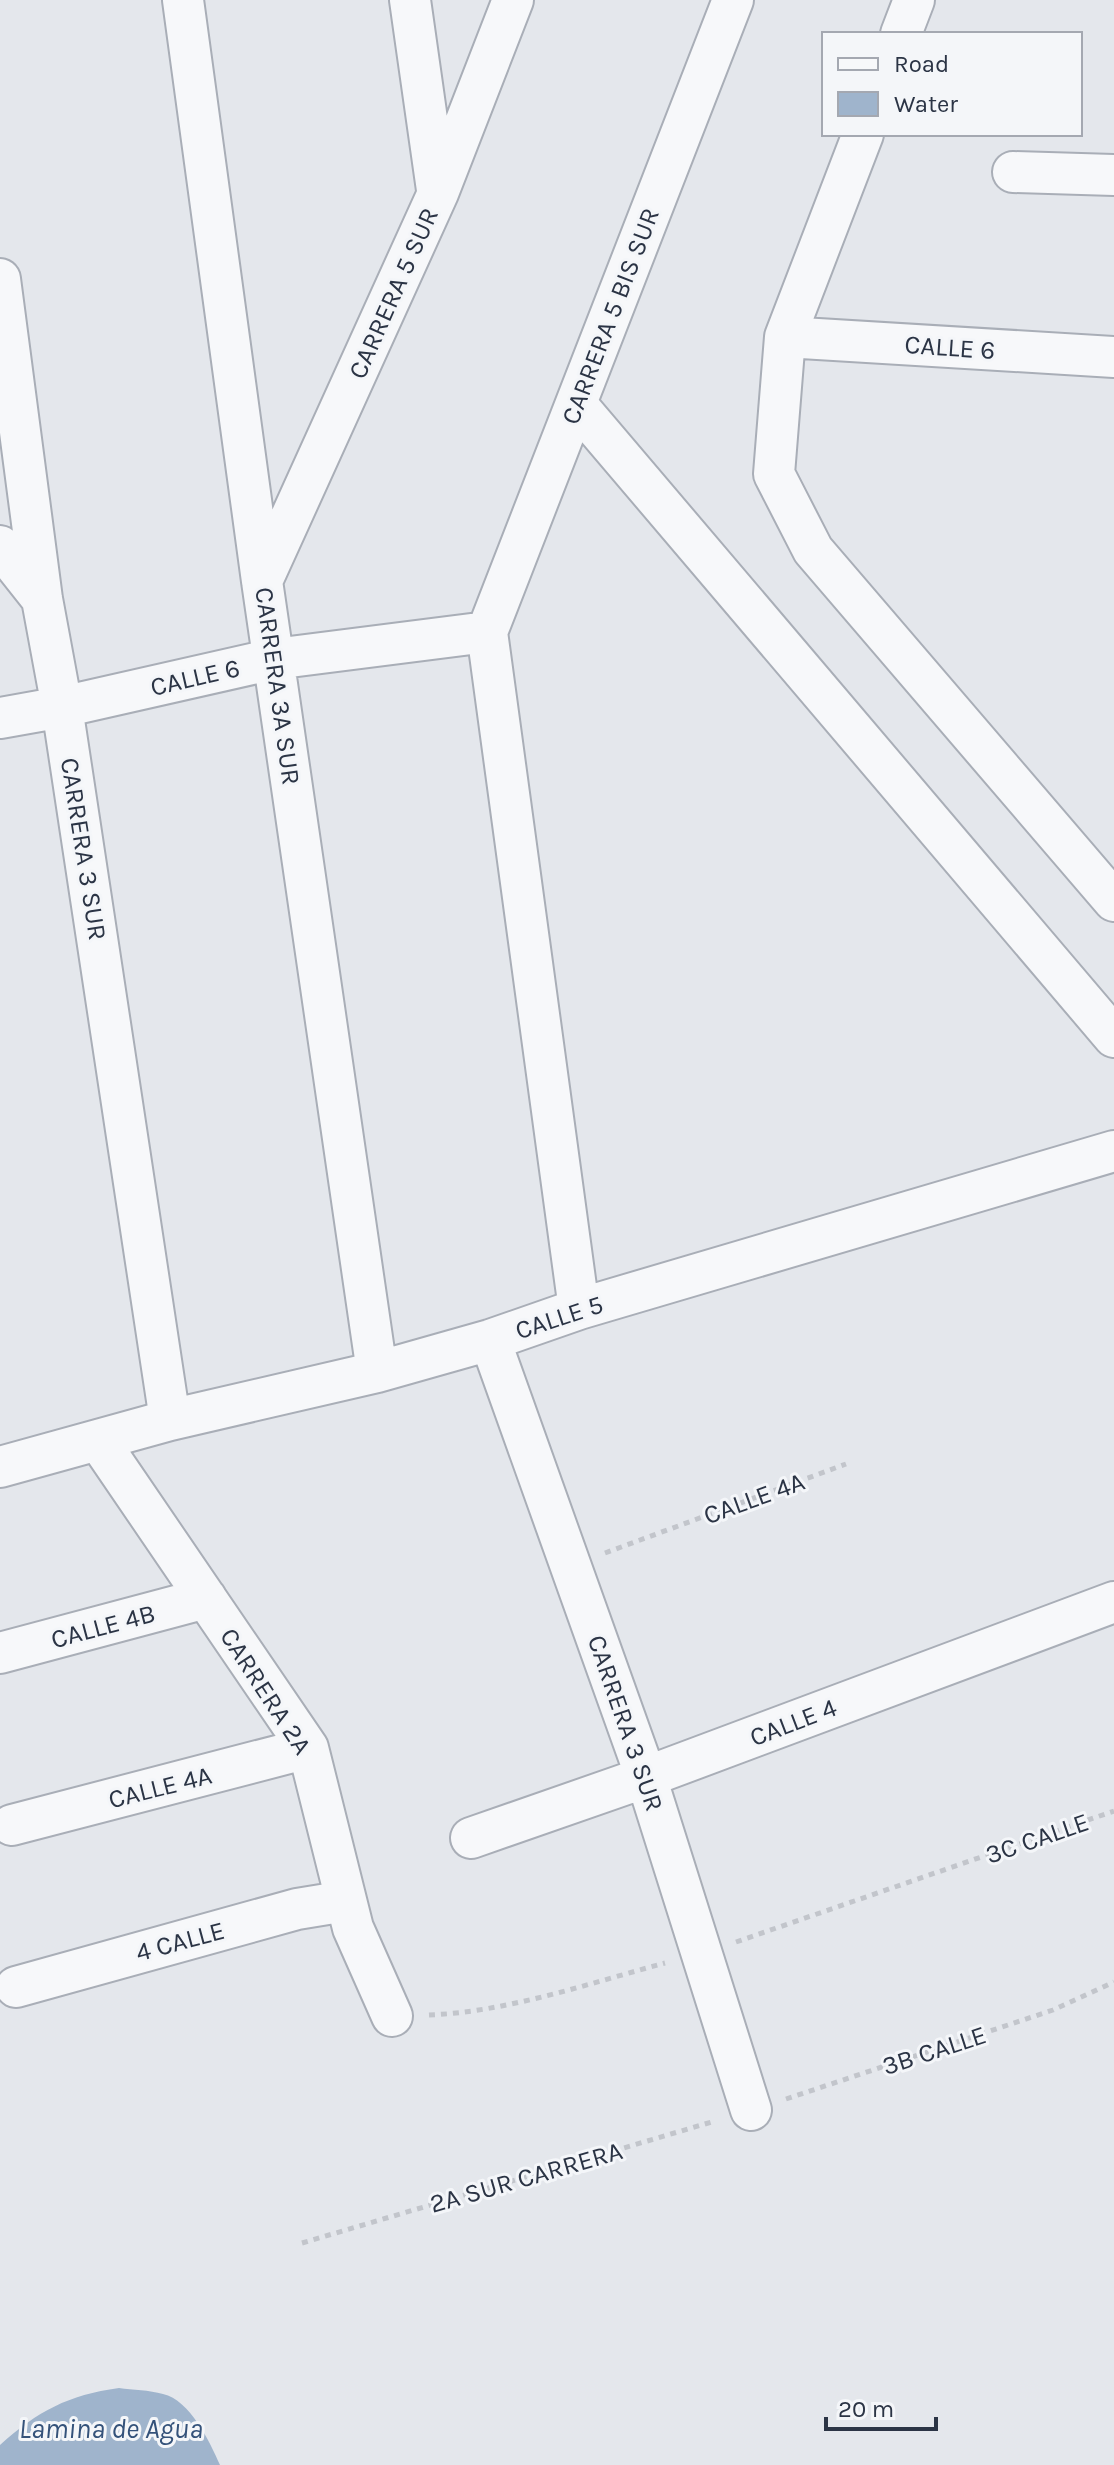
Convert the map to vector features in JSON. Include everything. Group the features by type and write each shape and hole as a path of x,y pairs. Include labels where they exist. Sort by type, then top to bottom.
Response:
{"street":[{"name":"CARRERA 3A SUR","path":"183,0 262,581 377,1372"},
{"path":"410,0 438,193"},
{"name":"CARRERA 5 SUR","path":"262,581 438,193 513,0"},
{"name":"CARRERA 5 BIS SUR","path":"487,632 733,0"},
{"path":"902,32 914,0"},
{"path":"862,136 785,337 774,474 813,550 1114,901"},
{"path":"1013,172 1114,175"},
{"name":"CARRERA 3 SUR","path":"0,279 42,599 62,707 170,1420"},
{"name":"CALLE 6","path":"785,337 1114,357"},
{"path":"576,404 1114,1037"},
{"path":"0,546 42,599"},
{"path":"487,632 579,1309"},
{"name":"CALLE 6","path":"0,718 274,659 487,632"},
{"name":"CALLE 5","path":"0,1467 170,1420 377,1372 490,1340 579,1309 1114,1151"},
{"name":"CARRERA 3 SUR","path":"490,1340 646,1777 751,2110"},
{"name":"CARRERA 2A","path":"98,1440 308,1748 353,1928 392,2016"},
{"name":"CALLE 4B","path":"0,1653 206,1598"},
{"name":"CALLE 4","path":"471,1838 646,1777 1114,1603"},
{"name":"CALLE 4A","path":"12,1825 308,1748"},
{"name":"4 CALLE","path":"16,1987 297,1909 346,1901"}],"path":[{"name":"CALLE 4A","path":"571,1565 846,1464"},
{"name":"3C CALLE","path":"960,1865 1114,1811"},
{"name":"3B CALLE","path":"751,2110 1053,2010 1114,1982"},
{"name":"2A SUR CARRERA","path":"302,2243 751,2110"}],"water":[{"name":"Lamina de Agua","path":"119,2388 163,2394 182,2404 198,2423 220,2465 0,2465 0,2445 27,2423 69,2400"}]}
